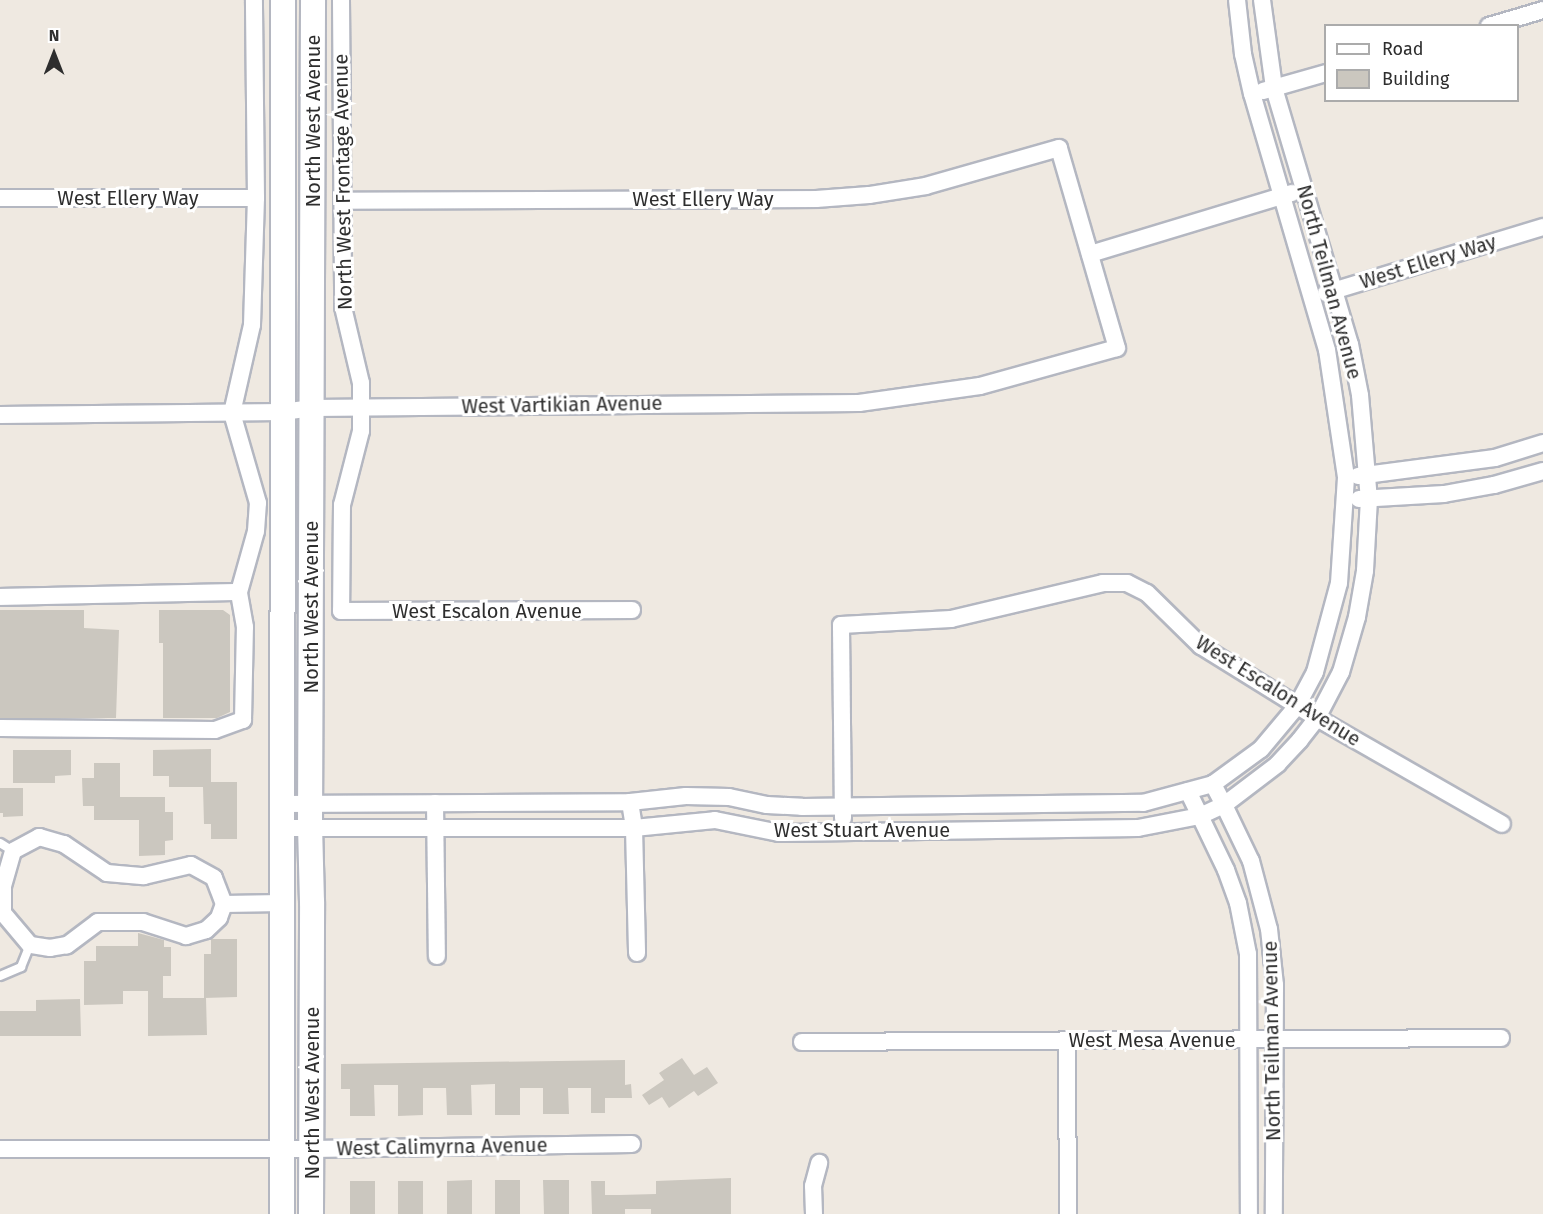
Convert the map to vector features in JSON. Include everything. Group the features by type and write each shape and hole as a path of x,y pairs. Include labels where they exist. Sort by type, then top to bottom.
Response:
{"main road":[{"name":"North West Avenue","path":"282,1214 283,0"},
{"name":"North West Avenue","path":"311,1214 313,0"}],"street":[{"path":"0,728 215,730 243,720 245,627 239,592 256,531 258,503 232,413 252,325 256,198 254,0"},
{"name":"North West Frontage Avenue","path":"341,0 343,307 361,383 362,407 361,430 342,505 341,611"},
{"name":"North Teilman Avenue","path":"1237,0 1243,54 1252,94 1327,350 1346,477 1339,583 1315,672 1297,706 1281,729 1261,749 1214,784 1251,861 1269,929 1275,984 1274,1214"},
{"name":"North Teilman Avenue","path":"1224,805 1278,764 1317,718 1341,672 1357,617 1365,571 1369,499 1369,475 1360,395 1350,344 1274,88 1262,0"},
{"path":"1496,24 1543,10"},
{"path":"1252,94 1324,74"},
{"name":"West Ellery Way","path":"342,201 837,197 926,186 1059,148 1090,254"},
{"path":"1090,254 1305,189"},
{"name":"West Ellery Way","path":"0,198 256,198"},
{"name":"West Ellery Way","path":"1313,297 1543,227"},
{"name":"West Vartikian Avenue","path":"0,415 283,412 312,408 362,407 859,403 980,386 1117,348 1090,254"},
{"path":"1346,477 1495,459 1543,443"},
{"path":"1346,500 1444,494 1494,485 1543,471"},
{"name":"West Escalon Avenue","path":"843,807 841,625 951,619 1102,583 1127,583 1147,593 1201,646 1317,718 1502,824"},
{"path":"0,597 239,592"},
{"name":"West Escalon Avenue","path":"341,611 632,610"},
{"name":"West Stuart Avenue","path":"282,828 310,815 435,803 630,802 686,796 729,797 767,805 843,807 1143,803 1214,784"},
{"name":"North Teilman Avenue","path":"1188,791 1226,870 1245,933 1250,982 1249,1214"},
{"path":"630,802 634,828 637,953"},
{"path":"435,803 437,956"},
{"name":"West Stuart Avenue","path":"282,804 310,815 437,827 634,828 715,819 778,833 843,830 1137,828 1200,816 1224,805"},
{"path":"843,807 843,830"},
{"path":"39,837 64,844 107,873 144,876 191,865 214,878 224,904 219,918 206,930 186,936 142,921 99,922 67,945 50,948 30,945 3,913 6,847 39,837"},
{"path":"224,904 282,903"},
{"name":"West Mesa Avenue","path":"802,1042 1502,1038"},
{"path":"1067,1040 1068,1214"},
{"name":"West Calimyrna Avenue","path":"0,1149 312,1149 632,1144"},
{"path":"814,1214 813,1186 819,1163"}],"lane":[{"path":"0,976 21,967 30,945"}],"building":[{"path":"0,610 84,610 84,628 119,630 116,718 0,718"},
{"path":"159,610 223,610 230,615 230,712 217,718 163,718 163,643 159,643"},
{"path":"211,749 211,782 237,782 237,839 211,839 211,824 204,824 203,787 169,787 169,776 153,776 153,750"},
{"path":"13,750 71,750 71,775 55,776 55,783 13,783"},
{"path":"94,763 120,763 120,797 165,797 165,812 173,812 173,840 165,841 165,855 139,856 139,820 94,820 94,806 83,806 82,778 94,778"},
{"path":"0,788 23,788 23,816 3,817 3,813 0,813"},
{"path":"138,933 164,940 164,947 171,947 171,976 163,976 163,998 206,998 207,1035 148,1036 148,991 123,991 123,1004 84,1005 84,961 96,961 96,946 138,946"},
{"path":"211,939 237,939 237,997 204,998 204,954 211,954"},
{"path":"80,999 81,1036 0,1036 0,1011 36,1011 36,1000"},
{"path":"682,1058 694,1075 707,1067 718,1083 698,1096 694,1091 669,1108 662,1097 649,1105 642,1095 664,1080 659,1073"},
{"path":"625,1060 625,1085 631,1084 632,1098 605,1098 605,1113 591,1113 591,1088 568,1088 569,1114 543,1114 543,1088 520,1088 520,1115 495,1115 495,1084 471,1085 472,1115 447,1115 446,1088 423,1088 423,1115 398,1116 398,1085 374,1085 375,1116 350,1116 350,1089 341,1089 341,1064"},
{"path":"731,1178 731,1214 651,1214 651,1209 625,1209 625,1214 592,1214 591,1181 605,1181 605,1195 619,1195 656,1194 656,1181"},
{"path":"472,1180 472,1214 447,1214 447,1181"},
{"path":"495,1180 520,1180 520,1214 495,1214"},
{"path":"543,1180 569,1180 569,1214 544,1214"},
{"path":"350,1181 375,1181 375,1214 350,1214"},
{"path":"398,1181 423,1181 423,1214 398,1214"}]}
